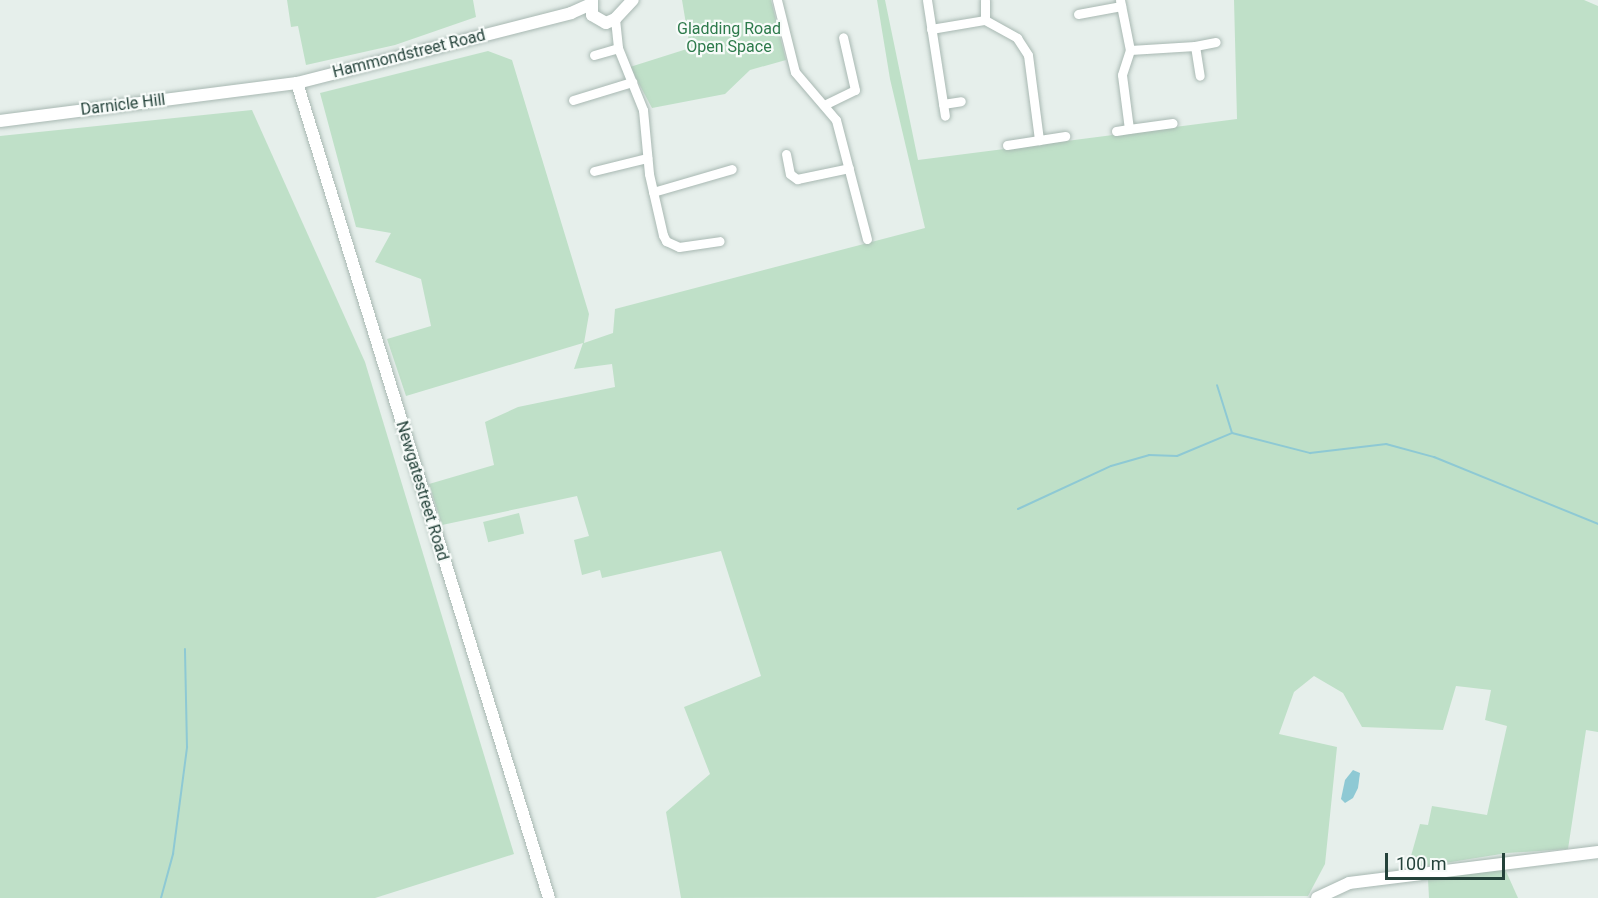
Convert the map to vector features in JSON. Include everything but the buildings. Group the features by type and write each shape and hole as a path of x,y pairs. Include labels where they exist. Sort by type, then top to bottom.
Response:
{"street":[{"path":"633,0 615,13 615,36 643,110 647,158 666,241 685,247 720,241"},
{"path":"777,0 795,72 826,104 836,120 867,239"},
{"path":"927,0 945,116"},
{"path":"985,0 985,20"},
{"path":"1078,14 1120,3 1130,50 1122,75 1129,129"},
{"name":"Hammondstreet Road","path":"247,90 297,82 592,6 615,13"},
{"path":"931,29 985,20 1017,38 1025,49 1039,140"},
{"path":"826,104 855,90 843,37"},
{"path":"1130,50 1195,46 1215,42"},
{"path":"1195,46 1200,76"},
{"path":"594,55 618,48"},
{"name":"Newgatestreet Road","path":"297,82 549,898"},
{"path":"573,100 632,82"},
{"name":"Darnicle Hill","path":"0,120 247,90"},
{"path":"943,104 961,101"},
{"path":"1116,131 1173,123"},
{"path":"1007,145 1065,136"},
{"path":"786,154 790,174 796,179 849,168"},
{"path":"594,171 647,158"},
{"path":"653,192 732,169"},
{"path":"1317,898 1349,883 1598,852"}],"green space":[{"path":"287,0 473,0 476,17 395,45 306,65 298,26 291,27"},
{"name":"Gladding Road Open Space","path":"682,0 771,0 786,60 750,70 725,94 652,108 630,67 690,48"},
{"path":"877,0 885,0 918,160 1237,119 1234,0 1584,0 1598,6 1598,732 1586,730 1568,849 1507,853 1414,868 1411,856 1420,824 1428,825 1432,806 1487,815 1507,726 1485,720 1491,690 1456,686 1443,730 1362,727 1343,693 1314,676 1294,692 1279,734 1337,747 1325,864 1308,896 681,898 666,812 710,774 684,707 761,676 721,551 602,578 600,570 582,575 574,540 589,536 577,496 442,525 429,484 494,465 485,422 518,407 615,387 612,364 574,369 583,343 406,396 387,339 431,326 421,279 375,262 391,233 356,227 320,93 488,51 512,60 589,314 584,343 613,333 615,309 925,228 890,79"},
{"path":"252,110 365,362 514,854 375,898 0,898 0,136"},
{"path":"519,513 524,533 488,542 483,522"},
{"path":"1505,869 1518,898 1429,898 1428,879"}],"water":[{"path":"1353,770 1360,773 1358,788 1353,798 1345,803 1341,799 1345,780"}],"waterway":[{"path":"1018,509 1111,466 1149,455 1177,456 1232,433 1217,385"},
{"path":"1232,433 1310,453 1386,444 1434,457 1598,524"},
{"path":"161,898 173,854 187,747 185,649"}]}
